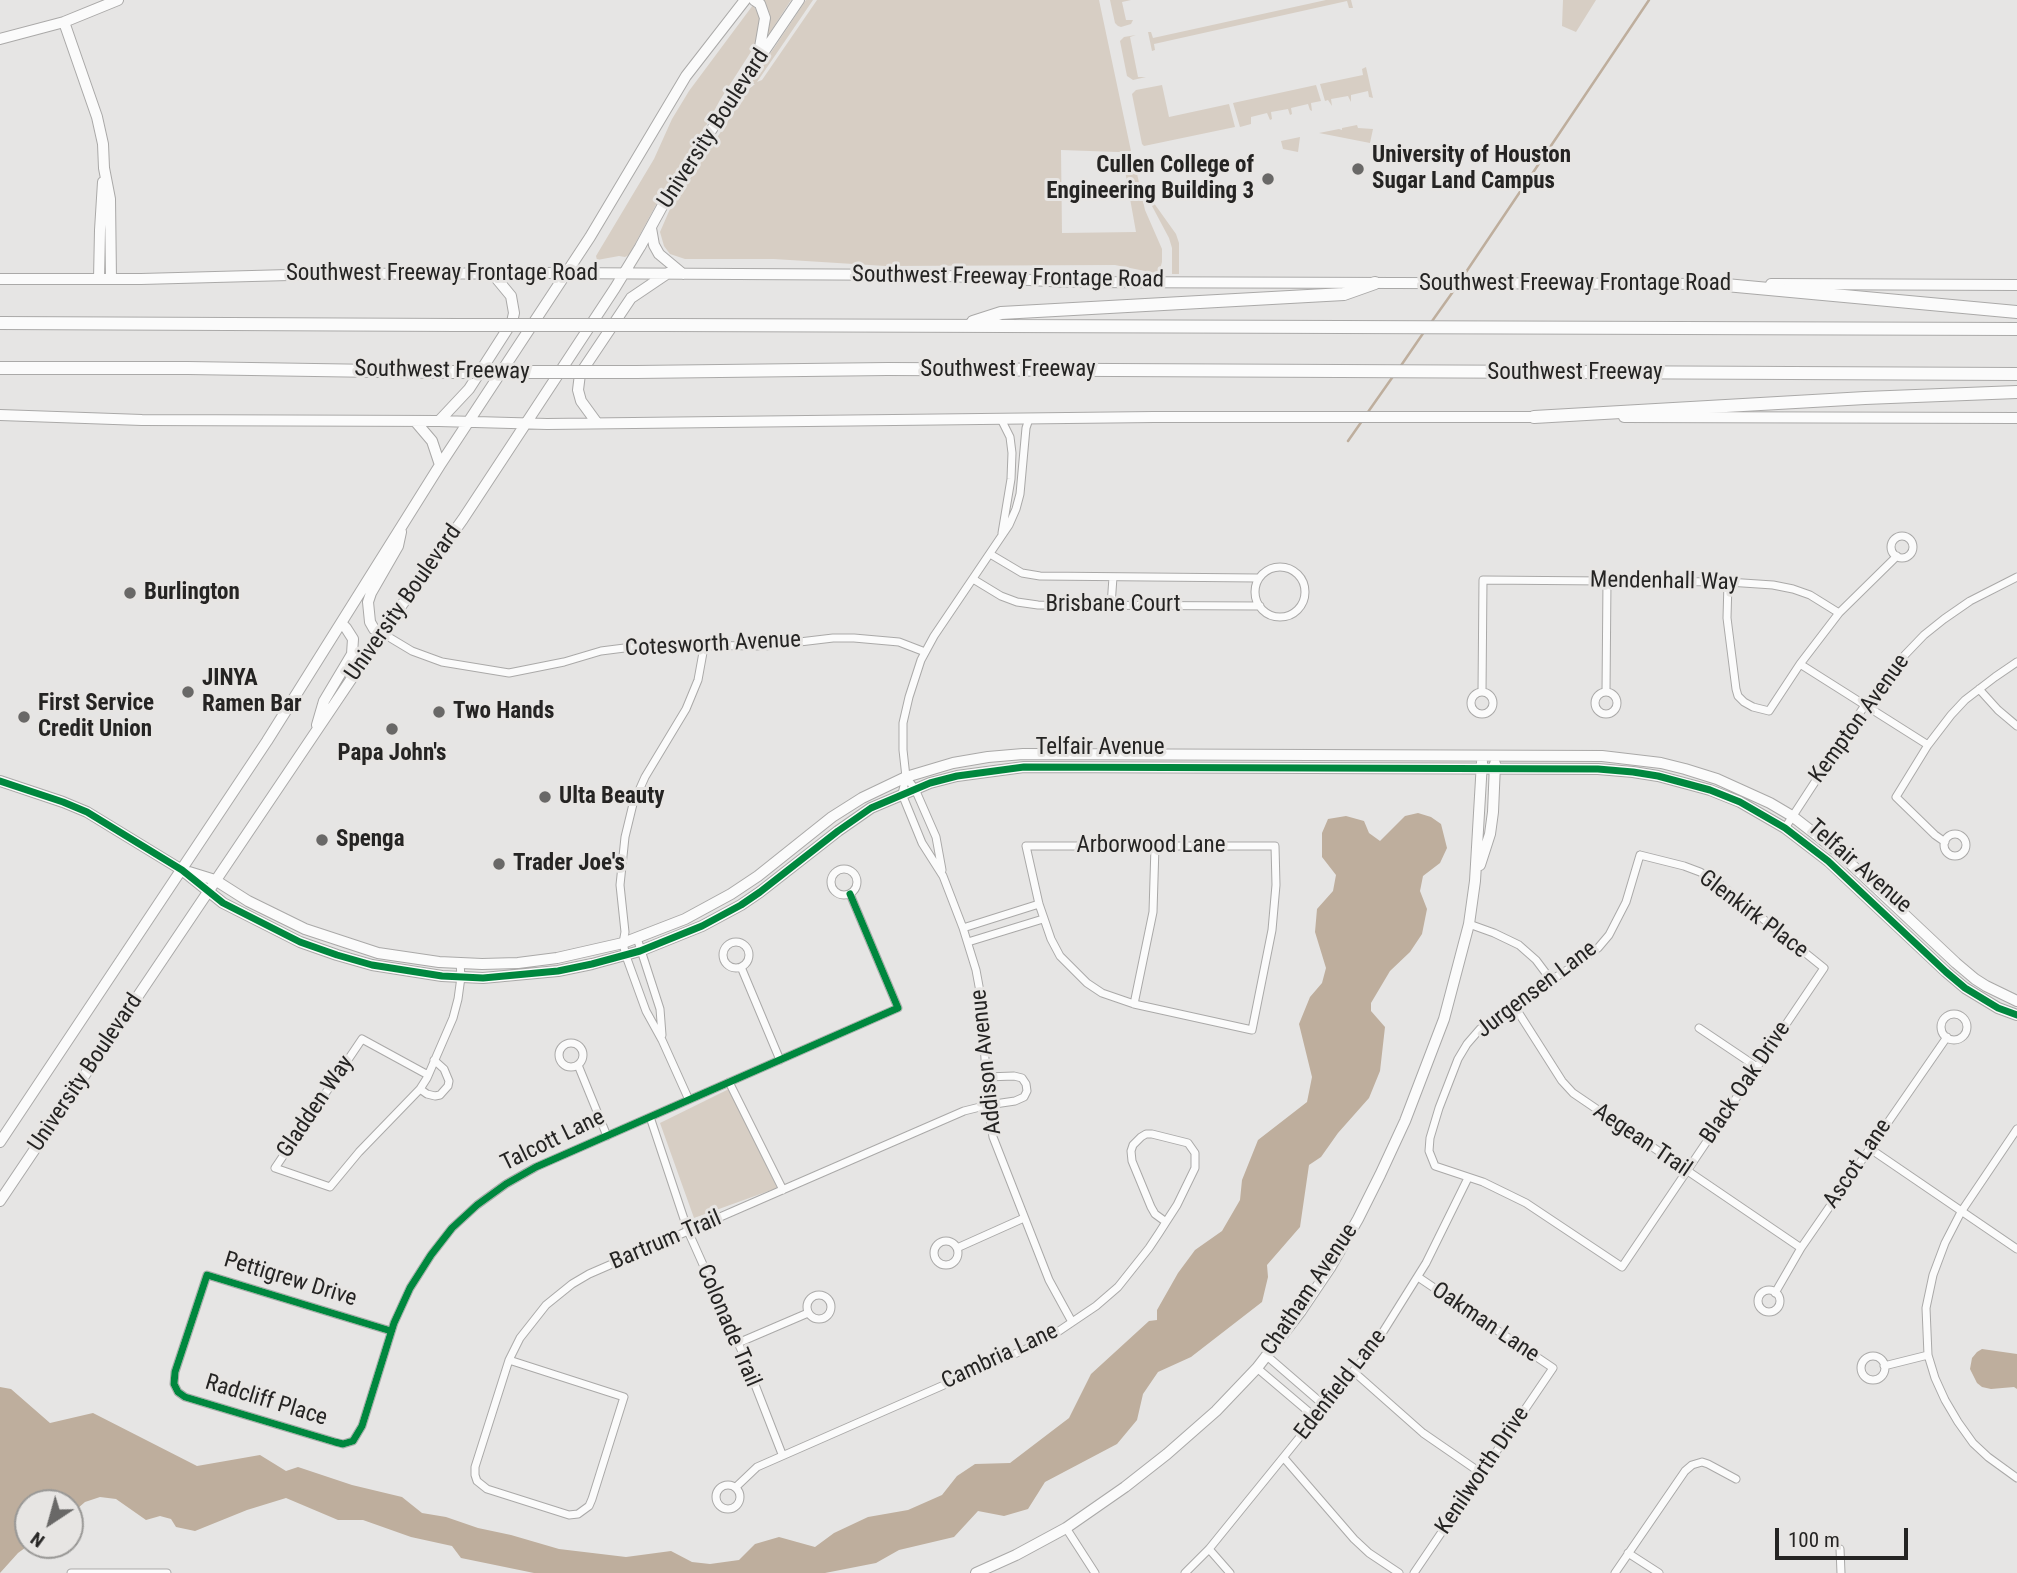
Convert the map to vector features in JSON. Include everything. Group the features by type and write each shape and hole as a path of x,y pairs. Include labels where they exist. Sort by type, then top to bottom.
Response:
{"highway":[{"path":"958,326 1001,313 1344,293 1375,283"},
{"path":"1715,284 2017,312"},
{"path":"0,315 7,323"},
{"name":"Southwest Freeway","path":"7,323 2017,329"},
{"name":"Southwest Freeway","path":"0,368 441,372 888,369 2017,374"},
{"path":"0,377 14,368"},
{"path":"1534,417 1851,398 2017,392"}],"main road":[{"path":"0,39 64,22 118,0"},
{"name":"University Boulevard","path":"0,1142 342,624 440,465 590,237 686,76 745,0"},
{"path":"754,0 760,4 765,18 758,60"},
{"name":"University Boulevard","path":"0,1201 382,633 463,519 624,273 670,193 799,0"},
{"path":"64,22 97,117 103,144 104,169 100,209 105,279"},
{"path":"651,228 654,245 659,254 683,274"},
{"path":"439,421 464,395 512,322 514,313 511,296 492,273"},
{"name":"Southwest Freeway Frontage Road","path":"0,279 624,273 928,275 1070,282 2017,285"},
{"path":"597,423 581,401 578,390 580,374 631,298 668,274"},
{"path":"0,415 142,420 526,423 1405,417 2017,418"},
{"path":"415,421 432,441 440,465"},
{"path":"382,633 374,629 370,622 368,602 398,547 402,526"},
{"path":"315,734 324,701 352,654 353,639 342,624"},
{"name":"Telfair Avenue","path":"182,870 215,880 281,919 336,941 378,953 460,963 518,963 557,958 623,943 685,919 731,894 832,817 862,798 906,777 953,763 1023,754 1601,756 1661,763 1727,782 1753,794 1792,817 1837,850 1975,979 2017,1001"},
{"name":"Chatham Avenue","path":"976,1573 1066,1528 1167,1454 1216,1411 1257,1368 1330,1268 1358,1219 1405,1121 1444,1019 1469,924 1475,881 1481,756"},
{"name":"Chatham Avenue","path":"1475,881 1490,834 1495,756"},
{"name":"Telfair Avenue","path":"182,870 223,903 300,942 337,955 408,971 483,978 558,971 626,956 702,926 741,905 871,808 915,789 957,776 1024,767 1598,769 1658,776 1710,790 1740,802 1785,828 1828,860 1955,980 1998,1008 2017,1015"},
{"path":"0,781 87,812 182,870"}],"street":[{"path":"1001,419 1010,437 1012,453 1011,480 1002,534"},
{"path":"902,794 906,777 903,723 909,697 925,652 934,636 1009,525 1018,502 1029,419"},
{"name":"Brisbane Court","path":"973,579 1002,596 1038,606 1260,606 1269,615 1277,617 1294,613 1300,607 1305,592 1300,577 1287,568 1271,568 1258,578 1040,576 1022,573 990,554"},
{"path":"1728,582 1728,644 1738,696 1753,707 1769,711 1839,613 1896,556"},
{"name":"Kempton Avenue","path":"1785,828 1865,705 1899,660 1924,635 1970,601 2017,577"},
{"path":"1111,606 1113,578"},
{"path":"1258,578 1254,594 1260,606"},
{"name":"Mendenhall Way","path":"1482,692 1483,580 1728,582 1793,589 1825,603 1839,613"},
{"path":"1606,692 1607,581"},
{"name":"Cotesworth Avenue","path":"382,633 412,651 442,662 509,673 601,651 648,645 766,646 854,638 899,642 925,652"},
{"path":"689,1100 646,1011 626,956 620,885 625,837 633,804 645,777 686,709 698,680 704,647"},
{"path":"1945,842 1896,797 1951,715 1979,689 2017,662"},
{"path":"1800,664 1928,746"},
{"path":"1979,689 2017,726"},
{"name":"Addison Avenue","path":"906,777 915,789 936,837 943,876 976,970 981,997 988,1105 993,1137 1049,1280 1072,1322"},
{"name":"Addison Avenue","path":"902,794 922,843 943,876"},
{"name":"Arborwood Lane","path":"1039,904 1026,846 1275,846 1276,885 1272,930 1252,1030 1133,1004"},
{"path":"963,928 1039,904 1056,948 1073,971 1102,993 1133,1004 1153,912 1155,846"},
{"name":"Glenkirk Place","path":"1640,855 1684,866 1716,881 1824,968"},
{"name":"Jurgensen Lane","path":"1468,1178 1435,1166 1429,1151 1439,1108 1458,1059 1480,1029 1497,1015 1598,948 1609,935 1626,902 1640,855"},
{"name":"Talcott Lane","path":"353,1441 362,1426 391,1331 410,1288 452,1228 477,1205 536,1167 898,1008 850,894"},
{"path":"968,942 1043,919"},
{"path":"1469,924 1519,946 1536,960 1551,981"},
{"path":"637,938 660,1009 662,1040"},
{"path":"434,1060 444,1069 449,1081 448,1087 435,1096 420,1089 453,1018 461,977 460,963"},
{"path":"741,967 780,1060"},
{"name":"Black Oak Drive","path":"1468,1178 1526,1203 1622,1267 1824,968"},
{"name":"Aegean Trail","path":"1513,1004 1562,1081 1573,1093 1801,1248"},
{"path":"1699,1028 1757,1067"},
{"name":"Ascot Lane","path":"1775,1293 1801,1248 1947,1037"},
{"name":"Gladden Way","path":"420,1089 359,1152 330,1187 275,1168 362,1039 428,1075"},
{"path":"578,1065 607,1136"},
{"name":"Bartrum Trail","path":"509,1360 624,1396 592,1499 584,1511 569,1515 487,1489 475,1475 475,1467 509,1360 533,1320 558,1293 589,1274 964,1111 1015,1101 1024,1097 1027,1091 1022,1078 986,1077"},
{"path":"729,1082 783,1190"},
{"name":"Colonade Trail","path":"650,1117 688,1231 738,1343 782,1454"},
{"path":"2017,1129 1961,1213 1945,1243 1933,1275 1926,1308 1928,1355 1935,1378 1958,1422 1973,1443 2017,1478"},
{"name":"Cambria Lane","path":"736,1488 757,1467 782,1454 1026,1349 1096,1306 1118,1287 1149,1248 1166,1222 1195,1168 1195,1153 1188,1143 1152,1134 1141,1137 1131,1151 1132,1161 1151,1207 1155,1214 1166,1222"},
{"path":"1869,1148 2017,1249"},
{"name":"Edenfield Lane","path":"1185,1573 1209,1549 1376,1343 1418,1277 1468,1178"},
{"path":"957,1248 1024,1218"},
{"name":"Pettigrew Drive","path":"174,1384 175,1372 206,1275 391,1331"},
{"name":"Oakman Lane","path":"1418,1277 1553,1368"},
{"path":"738,1343 808,1313"},
{"path":"1884,1366 1928,1355"},
{"path":"1267,1356 1326,1406"},
{"path":"1257,1368 1316,1418"},
{"name":"Kenilworth Drive","path":"1413,1573 1553,1368"},
{"path":"1354,1372 1423,1433 1481,1473"},
{"name":"Radcliff Place","path":"174,1384 185,1397 335,1442 343,1444 353,1441"},
{"path":"1284,1458 1354,1539 1369,1553 1399,1573"},
{"path":"1615,1573 1685,1471 1692,1465 1702,1462 1736,1479"},
{"path":"1066,1528 1095,1573"},
{"path":"1209,1549 1230,1573"},
{"path":"1840,1549 1842,1573"},
{"path":"1628,1553 1659,1573"},
{"path":"71,1573 167,1573"}],"shaded area":[{"path":"764,0 791,0 769,34 766,33 770,15"},
{"path":"806,0 813,0 757,82 762,80 817,0 1099,0 1131,151 1061,150 1062,233 1136,232 1124,165 1134,160 1145,210 1162,249 1160,269 1155,273 1115,265 885,266 774,259 685,259 670,254 664,246 660,232 670,209 749,89 755,84 750,84"},
{"path":"1110,0 1131,0 1122,2 1126,20 1133,20 1131,24 1121,27 1115,23"},
{"path":"1326,0 1351,0 1353,8 1349,8 1347,1 1154,44 1155,50 1152,51 1148,32 1151,32 1153,38"},
{"path":"1563,0 1596,0 1576,32 1562,26"},
{"path":"753,5 760,16 756,44 657,203 629,255 597,260 596,256 654,159 672,119 689,91"},
{"path":"1136,35 1130,37 1138,77 1146,77 1133,80 1127,76 1120,41 1124,37"},
{"path":"1366,67 1373,98 1369,97 1368,91 1351,95 1351,102 1348,96 1331,99 1332,106 1328,100 1325,101 1320,84 1363,75 1362,69"},
{"path":"1162,85 1169,117 1229,104 1235,127 1144,146 1132,94 1136,90"},
{"path":"1316,85 1321,101 1311,103 1312,111 1308,104 1291,108 1290,115 1288,109 1271,112 1270,120 1267,113 1251,117 1251,124 1240,127 1233,103"},
{"path":"1357,125 1358,128 1373,129 1370,143 1319,133 1342,130"},
{"path":"1300,137 1298,152 1283,149 1281,141"},
{"path":"1151,199 1176,234 1179,243 1179,274 1172,274 1172,248 1149,200"},
{"path":"1418,813 1441,824 1447,848 1440,863 1423,876 1420,891 1427,909 1422,934 1410,952 1390,971 1371,1003 1371,1011 1385,1027 1380,1071 1369,1098 1321,1157 1309,1165 1300,1227 1267,1265 1268,1277 1262,1302 1191,1357 1158,1372 1143,1394 1137,1420 1117,1444 1045,1482 1028,1509 1004,1516 978,1511 954,1537 899,1550 876,1563 825,1573 534,1573 461,1558 452,1546 411,1537 363,1520 338,1520 286,1498 195,1531 176,1527 171,1519 160,1516 146,1520 116,1499 100,1497 84,1503 84,1489 14,1489 14,1557 0,1573 0,1387 11,1389 50,1423 93,1413 197,1466 260,1455 286,1471 298,1467 352,1485 402,1497 422,1513 446,1517 559,1549 626,1557 671,1551 692,1562 710,1564 739,1560 755,1544 779,1537 815,1547 834,1533 868,1517 908,1510 942,1495 957,1476 975,1464 1010,1463 1069,1418 1091,1374 1149,1321 1157,1320 1157,1310 1178,1273 1195,1250 1222,1231 1240,1200 1242,1180 1258,1140 1307,1102 1312,1077 1299,1024 1310,997 1322,983 1326,968 1315,932 1317,909 1333,891 1336,875 1322,857 1322,833 1328,819 1346,816 1364,821 1369,833 1380,841 1405,816"},
{"path":"729,1089 777,1188 694,1218 660,1123"},
{"path":"1982,1349 2017,1354 2017,1389 1991,1389 1977,1383 1970,1369 1972,1358"}],"waterway":[{"path":"1460,281 1649,0"},
{"path":"1430,324 1457,286"},
{"path":"1400,367 1424,332"},
{"path":"1368,412 1394,375"},
{"path":"1348,441 1362,421"}],"cycle path":[{"path":"0,781 87,812 182,870 223,903 300,942 372,965 442,976 483,978 558,971 592,964 640,951 702,926 760,892 871,808 930,783 957,776 1024,767 1598,769 1633,772 1710,790 1740,802 1785,828 1828,861 1965,988 1998,1008 2017,1015"},
{"path":"391,1331 207,1275 175,1372 174,1384 178,1392 185,1397 335,1442 343,1444 353,1441 362,1426 394,1323 410,1288 452,1228 477,1205 536,1167 898,1008 850,894"}],"place":[{"name":"University of Houston Sugar Land Campus","path":"1358,169"},
{"name":"Cullen College of Engineering Building 3","path":"1268,179"},
{"name":"Burlington","path":"130,593"},
{"name":"JINYA Ramen Bar","path":"188,692"},
{"name":"Two Hands","path":"439,712"},
{"name":"First Service Credit Union","path":"24,717"},
{"name":"Papa John's","path":"392,729"},
{"name":"Ulta Beauty","path":"545,797"},
{"name":"Spenga","path":"322,840"},
{"name":"Trader Joe's","path":"499,864"}]}
